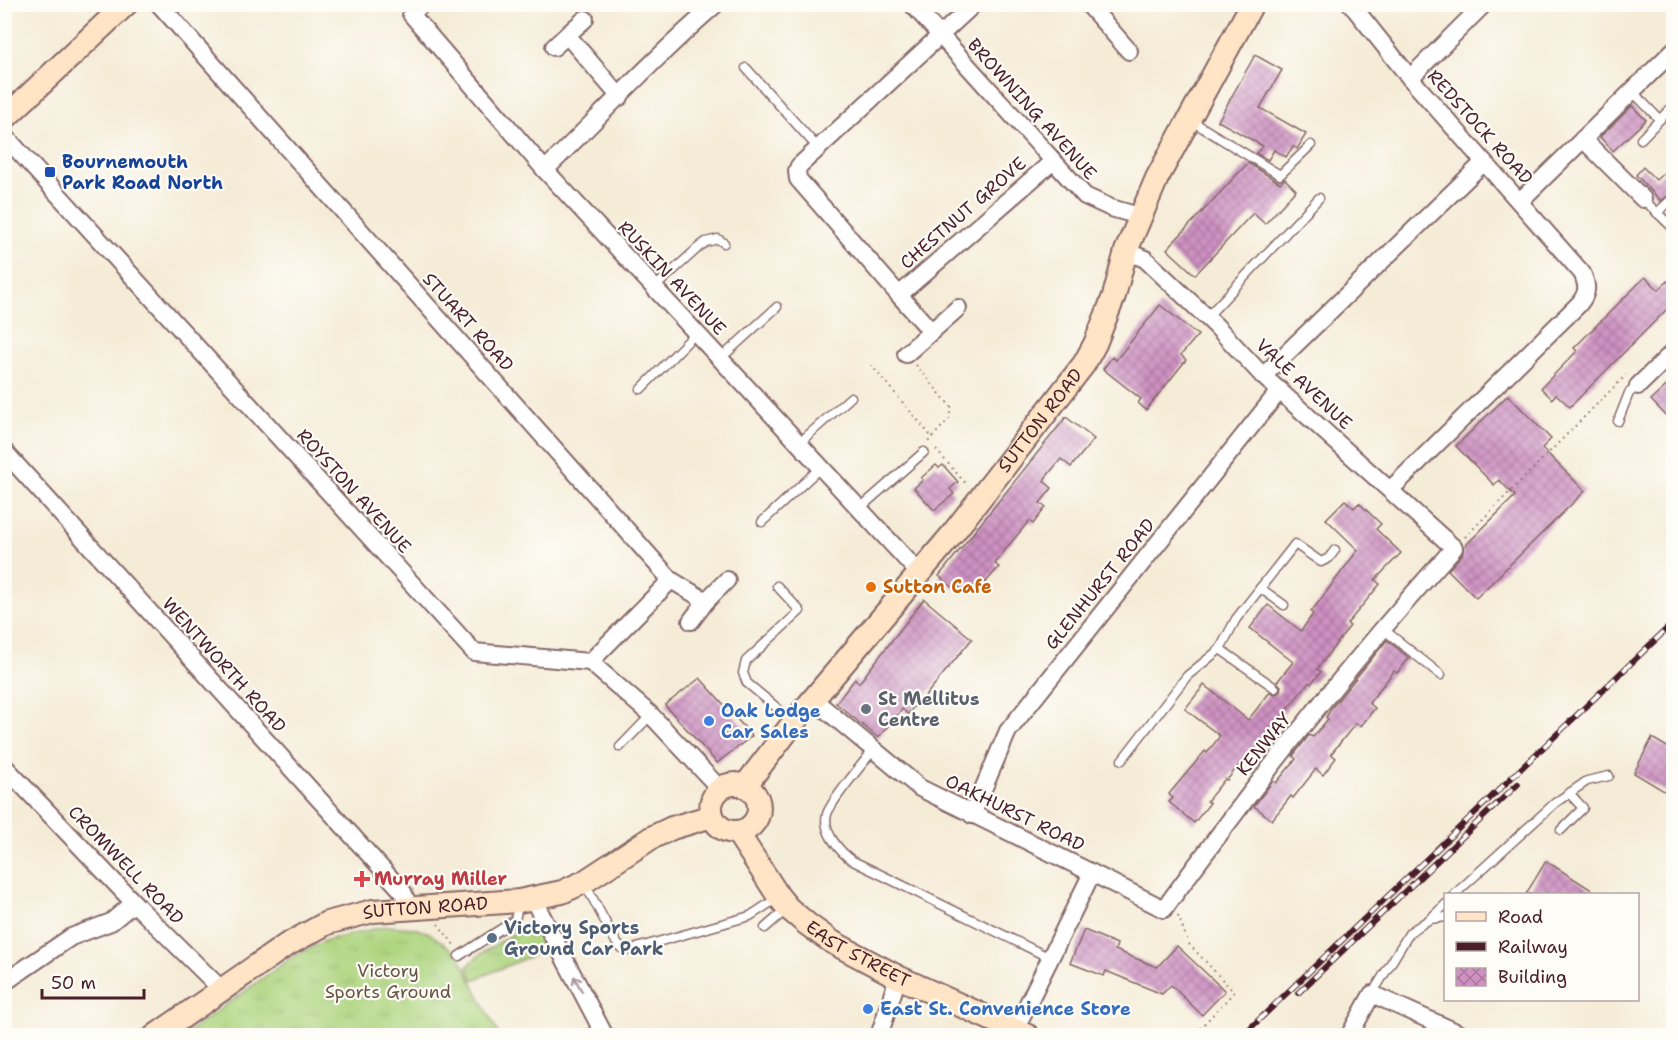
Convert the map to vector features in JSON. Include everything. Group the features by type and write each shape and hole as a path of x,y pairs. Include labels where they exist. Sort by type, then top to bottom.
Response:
{"main road":[{"path":"4,119 126,4"},
{"name":"SUTTON ROAD","path":"745,786 794,722 980,500 1084,364 1095,344 1114,296 1126,251 1139,216 1157,178 1252,4"},
{"path":"757,818 745,830 737,832 722,828 712,816 712,801 720,789 732,784 745,786 753,792 759,809 757,818 779,895"},
{"name":"SUTTON ROAD","path":"155,1035 292,941 327,922 373,911 526,900 562,892 584,882 662,833 712,816"},
{"name":"EAST STREET","path":"737,832 779,895 807,924 832,942 898,977 1021,1033"}],"street":[{"name":"STUART ROAD","path":"159,4 671,580 706,601"},
{"path":"545,170 620,97 668,46 716,4"},
{"name":"BROWNING AVENUE","path":"912,4 1085,196 1139,216"},
{"name":"CHESTNUT GROVE","path":"975,4 800,165 797,171 798,179 899,295 1052,162"},
{"path":"1088,4 1129,51"},
{"name":"REDSTOCK ROAD","path":"1351,4 1410,78 1582,273 1587,285 1586,296 1579,304 1390,490"},
{"path":"1410,78 1484,4"},
{"name":"RUSKIN AVENUE","path":"412,8 545,170 920,574"},
{"path":"554,47 585,19"},
{"path":"567,35 620,97"},
{"path":"1520,201 1674,50"},
{"name":"ROYSTON AVENUE","path":"4,135 474,652 590,662"},
{"path":"1583,139 1643,199"},
{"path":"1263,376 1484,162"},
{"name":"VALE AVENUE","path":"1126,251 1145,259 1263,376 1454,548"},
{"path":"899,295 931,331"},
{"path":"906,354 958,308"},
{"path":"1633,380 1670,345"},
{"name":"GLENHURST ROAD","path":"972,815 1008,731 1280,390"},
{"name":"WENTWORTH ROAD","path":"4,451 418,907"},
{"name":"KENWAY","path":"1164,909 1309,714 1396,611 1454,548"},
{"path":"671,580 590,662 651,715 720,789"},
{"path":"691,621 706,601 728,580"},
{"name":"OAKHURST ROAD","path":"814,699 920,788 1092,873 1050,958 1021,1033"},
{"name":"CROMWELL ROAD","path":"4,766 134,903 222,990"},
{"path":"1092,873 1164,909"},
{"path":"526,900 605,1035"},
{"path":"8,980 71,937 111,922 134,903"},
{"path":"879,1035 898,977"},
{"path":"1349,1035 1372,994 1465,1035"}],"lane":[{"path":"746,68 818,148"},
{"path":"1632,91 1659,119"},
{"path":"1641,139 1671,108"},
{"path":"1189,119 1280,175 1311,145"},
{"path":"1657,213 1674,197"},
{"path":"1207,318 1319,198"},
{"path":"1643,199 1674,229"},
{"path":"654,288 706,242 718,239 724,243"},
{"path":"720,359 777,307"},
{"path":"641,389 696,333"},
{"path":"1618,421 1633,380"},
{"path":"798,444 851,397"},
{"path":"859,509 924,452"},
{"path":"762,522 820,468"},
{"path":"1122,760 1187,676 1220,649 1236,619 1295,544 1321,562 1329,558 1335,550"},
{"path":"777,585 800,611 746,661 743,673 747,683 794,722"},
{"path":"1260,588 1284,605"},
{"path":"1383,628 1441,675"},
{"path":"1220,649 1275,688"},
{"path":"621,747 651,715"},
{"path":"873,750 827,814 828,831 844,855 1050,958"},
{"path":"1456,893 1554,803 1587,781 1608,776"},
{"path":"1561,830 1583,808 1569,793"},
{"path":"584,882 616,942 621,948 629,950 750,916 779,895"},
{"path":"765,928 779,895"},
{"path":"460,956 515,920 526,900"},
{"path":"1372,994 1410,932 1430,919 1444,906"},
{"path":"1430,919 1444,917"}],"path":[{"path":"1670,345 1674,331"},
{"path":"906,354 951,407 949,419 927,441 980,500"},
{"path":"871,365 931,436"},
{"path":"1454,548 1633,380"},
{"path":"418,907 460,956"},
{"path":"1164,909 1177,916 1189,944 1234,992 1193,1035"}],"green space":[{"path":"533,921 548,949 473,980 467,967 479,955"},
{"name":"Victory Sports Ground","path":"386,926 415,928 429,933 458,954 499,1035 183,1036 292,957 324,941"}],"building":[{"path":"1255,55 1282,70 1260,108 1306,134 1297,149 1293,146 1286,157 1274,150 1268,160 1256,153 1263,146 1218,121"},
{"path":"1632,106 1646,120 1613,151 1600,137"},
{"path":"1248,163 1280,183 1285,179 1296,190 1265,224 1253,213 1195,275 1167,249"},
{"path":"1674,163 1674,191 1661,201 1636,175 1643,167 1656,180"},
{"path":"1645,277 1659,290 1667,281 1674,287 1674,302 1570,407 1556,394 1552,399 1541,388 1577,351 1574,348"},
{"path":"1160,305 1198,335 1181,355 1186,360 1146,410 1138,403 1141,399 1103,369 1112,357 1116,360"},
{"path":"1674,379 1674,424 1651,400"},
{"path":"1508,395 1551,439 1542,448 1585,491 1476,598 1448,570 1462,555 1464,547 1515,496 1499,480 1494,485 1456,446"},
{"path":"1066,417 1094,439 1071,467 1061,459 1046,477 1044,481 1052,488 1040,503 1046,507 1033,524 1029,521 1005,550 995,564 999,567 985,583 980,579 968,593 959,586 956,590 939,576"},
{"path":"936,465 939,468 943,465 958,482 950,489 954,494 934,510 914,488 923,480 921,478"},
{"path":"1345,500 1354,508 1359,503 1381,524 1376,529 1401,553 1375,580 1380,584 1347,624 1350,626 1317,669 1321,672 1311,684 1309,682 1273,727 1276,730 1264,745 1262,743 1250,759 1246,756 1227,780 1225,779 1207,801 1210,803 1194,823 1169,802 1173,798 1169,794 1220,736 1185,709 1204,685 1248,720 1270,692 1275,694 1280,692 1281,686 1277,682 1293,662 1250,628 1268,605 1301,631 1313,614 1311,612 1358,550 1326,519"},
{"path":"924,599 972,639 921,701 919,700 908,714 902,709 878,738 836,703 855,679 859,683"},
{"path":"1387,640 1409,658 1397,673 1394,671 1369,703 1375,708 1361,726 1356,723 1331,754 1336,758 1323,775 1316,769 1272,820 1254,806 1273,781 1276,783 1296,759 1293,756 1309,735 1313,737 1328,719 1326,717 1333,706"},
{"name":"Oak Lodge Car Sales","path":"700,678 752,736 717,763 665,705"},
{"path":"1652,738 1674,751 1674,797 1634,773"},
{"path":"1546,861 1596,893 1527,893"},
{"path":"1084,930 1117,944 1115,950 1157,967 1177,946 1225,991 1202,1015 1171,985 1162,994 1106,971 1104,976 1070,963"}],"railway":[{"path":"1242,1036 1674,622"},
{"path":"1298,993 1518,784"}],"place":[{"name":"Bournemouth Park Road North","path":"50,172"},
{"name":"Sutton Cafe","path":"871,587"},
{"name":"St Mellitus Centre","path":"866,709"},
{"name":"Oak Lodge Car Sales","path":"709,721"},
{"name":"Murray Miller","path":"362,879"},
{"name":"Victory Sports Ground Car Park","path":"492,938"},
{"name":"East St. Convenience Store","path":"868,1009"}]}
